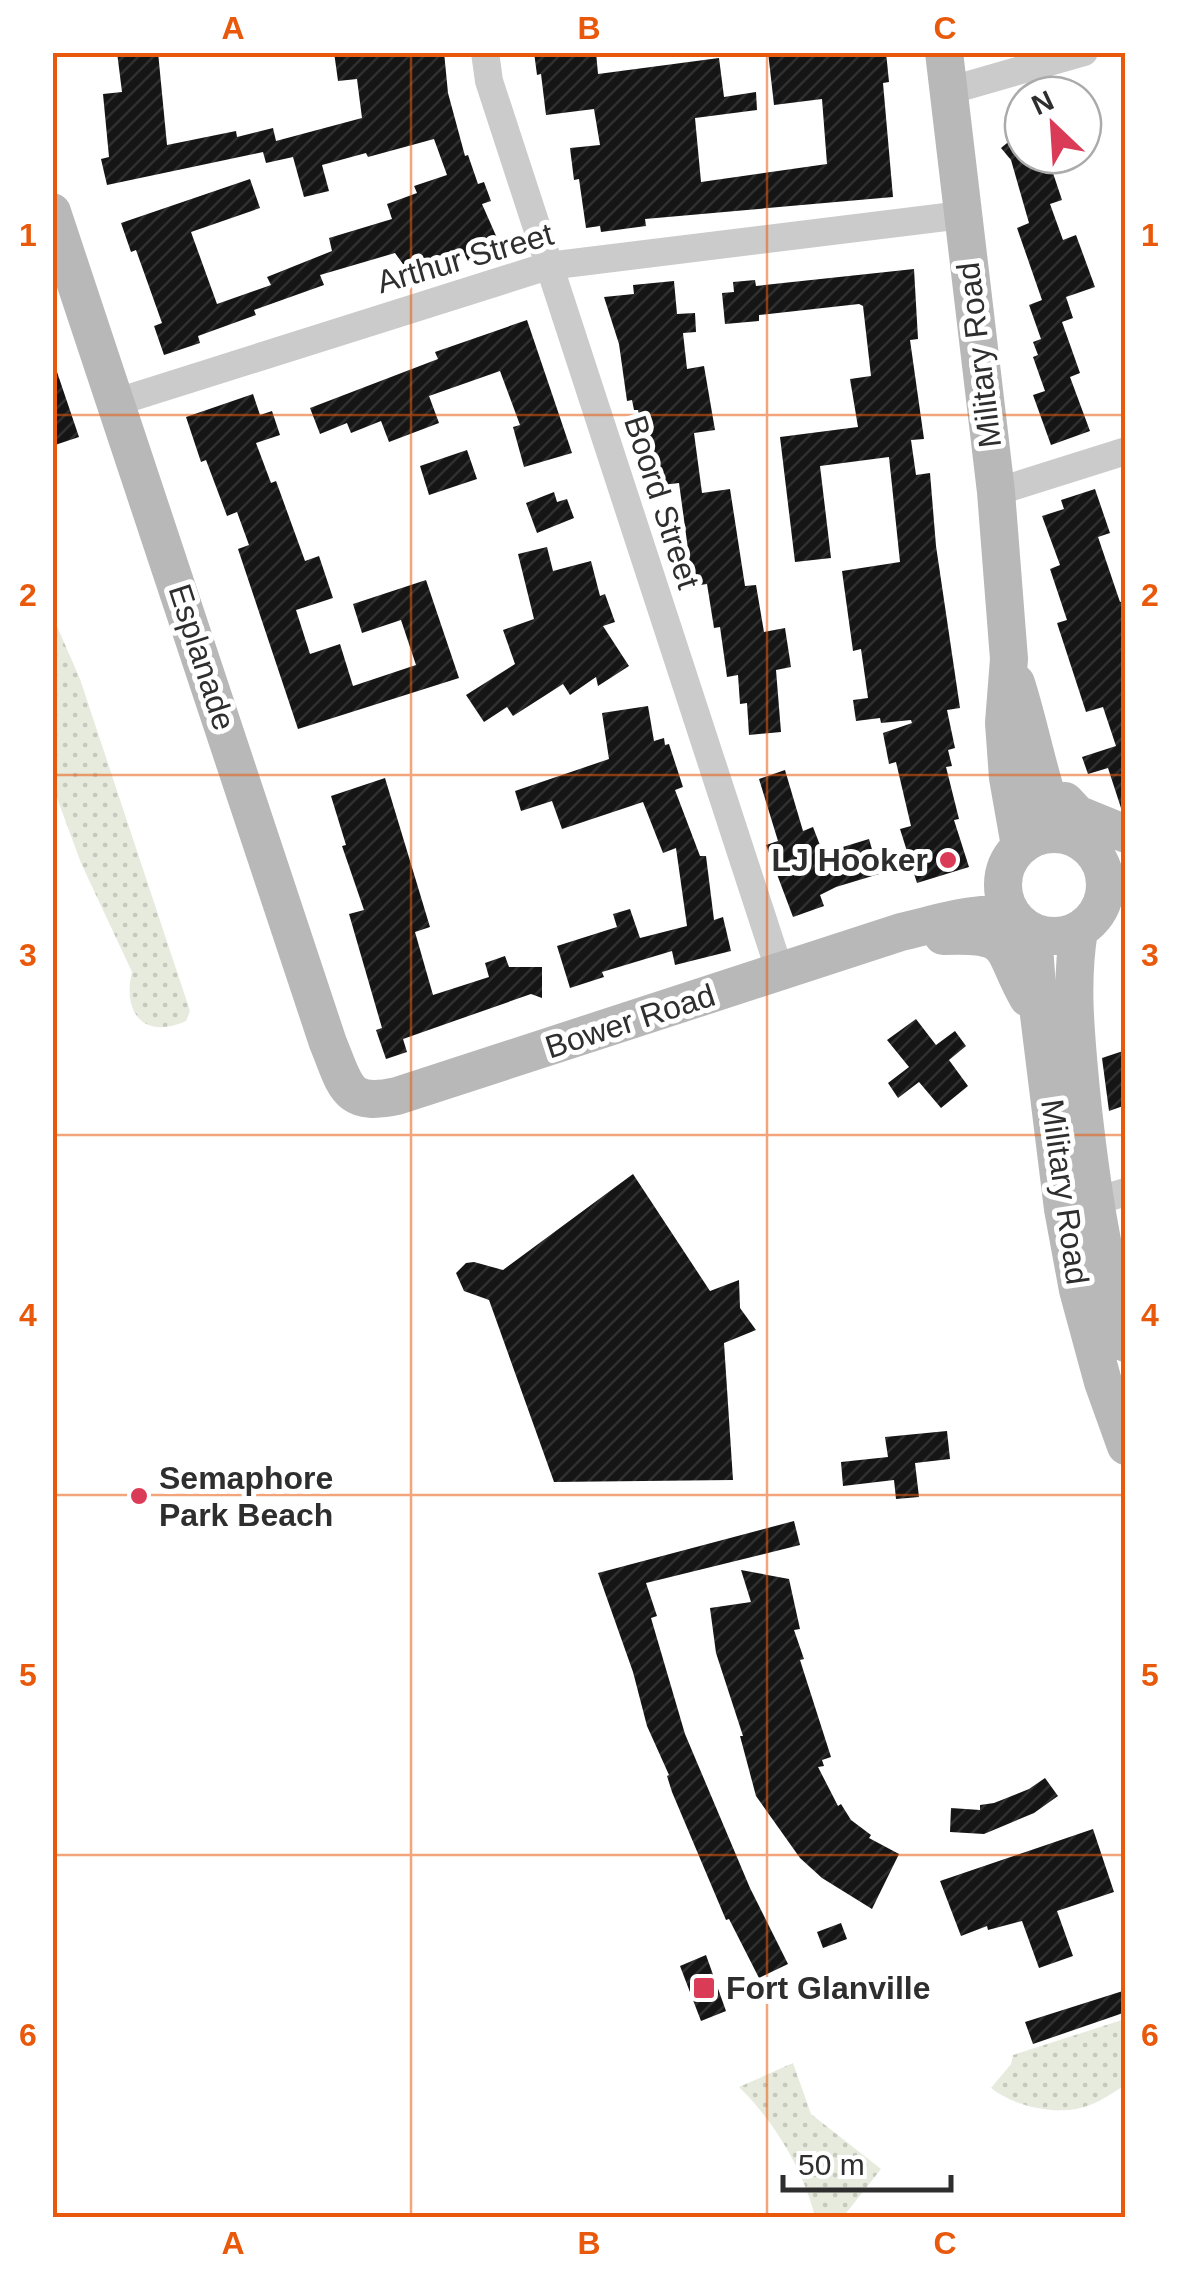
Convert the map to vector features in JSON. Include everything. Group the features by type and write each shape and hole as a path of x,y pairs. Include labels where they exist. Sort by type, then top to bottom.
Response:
{"main road":[{"name":"Military Road","path":"944,52 996,492 1008,659 1004,722 1012,861 1003,890 1023,924 1039,1015 1094,1201 1083,1308 1102,1382 1126,1446"},
{"name":"Esplanade","path":"52,212 328,1043 345,1084 358,1098"},
{"name":"Military Road","path":"1008,659 1034,741 1046,800 1061,834"},
{"path":"1034,741 1056,791 1077,814 1116,843"},
{"name":"Bower Road","path":"901,932 1012,861 1043,835 1061,834"},
{"path":"1061,834 1086,844 1116,843"},
{"path":"1079,930 1115,891 1106,883 1116,843"},
{"name":"Bower Road","path":"358,1098 372,1102 397,1096 901,932 998,914 1060,936 1079,930"},
{"name":"Military Road","path":"1079,930 1072,968 1072,1003 1094,1201 1107,1275 1126,1343"},
{"path":"901,932 993,940 1004,946 1039,1015"}],"street":[{"name":"Boord Street","path":"486,52 489,81 548,266 780,972"},
{"path":"948,91 1084,52"},
{"name":"Arthur Street","path":"117,402 548,266 962,215"},
{"path":"996,492 1126,451"}],"shaded area":[{"path":"53,617 80,679 190,1011 186,1021 171,1026 148,1025 134,1011 130,1000 132,972 81,863 53,787"},
{"path":"1125,2019 1125,2085 1099,2101 1052,2110 1012,2100 991,2088 1011,2064 1013,2055"},
{"path":"793,2063 811,2114 881,2169 843,2217 815,2217 786,2147 739,2087"}],"building":[{"path":"117,52 158,52 167,145 236,131 237,137 273,128 276,141 362,118 357,79 338,81 334,52 444,52 448,93 465,156 468,155 478,184 484,182 491,201 482,204 497,238 486,242 491,252 468,261 464,253 413,278 395,253 320,275 324,285 254,310 256,315 198,336 200,343 164,355 154,326 162,323 136,250 131,252 121,223 250,179 260,208 191,232 217,304 271,285 267,277 332,251 329,238 392,219 387,204 417,193 414,186 447,175 434,139 322,165 329,191 304,197 293,157 266,163 263,152 107,185 101,159 109,157 103,94 122,92"},
{"path":"534,52 596,52 598,74 719,58 724,97 756,92 757,110 695,118 701,182 827,164 822,99 774,105 768,52 886,52 889,82 883,83 893,197 645,219 646,226 601,232 600,226 586,228 570,148 600,145 594,109 546,115"},
{"path":"1015,175 1054,175 1062,200 1050,204 1063,240 1076,235 1095,287 1066,297 1073,318 1062,322 1080,373 1070,377 1090,431 1051,445 1033,395 1045,391 1033,357 1038,355 1033,342 1041,339 1029,305 1042,300 1017,228 1029,223"},
{"path":"914,269 918,339 910,340 924,439 911,440 916,475 930,473 936,546 960,708 947,710 955,748 948,750 952,766 946,767 959,819 954,820 969,867 917,883 900,829 911,826 896,762 889,764 883,733 912,723 881,723 880,718 856,721 853,700 868,698 861,649 853,651 842,571 900,562 889,457 820,466 831,558 795,562 780,437 858,427 850,379 871,376 863,306 759,315 759,321 725,324 722,293 734,292 733,282 755,280 756,286"},
{"path":"674,281 677,314 695,313 696,332 683,333 687,369 704,366 715,430 694,433 702,493 730,489 745,586 756,585 764,632 785,628 791,667 776,670 781,732 749,735 747,703 740,704 738,675 727,677 720,627 714,628 707,584 693,586 679,483 654,486 648,441 642,433 638,410 634,410 632,400 627,401 619,344 604,297 634,294 633,285"},
{"path":"527,320 572,453 524,467 513,427 520,425 500,371 429,396 439,423 389,442 381,421 351,433 347,423 320,434 310,408 438,359 435,352"},
{"path":"56,369 79,437 52,446 52,370"},
{"path":"253,394 260,415 272,411 280,435 256,443 271,483 276,481 305,561 319,556 333,598 296,610 310,654 340,644 353,686 416,665 401,620 362,633 353,604 426,580 459,678 298,729 238,549 249,545 237,512 227,516 206,460 201,462 186,417"},
{"path":"467,450 477,479 429,495 420,466"},
{"path":"1095,489 1110,533 1098,537 1120,602 1126,600 1126,810 1121,808 1108,768 1088,774 1082,757 1116,746 1103,707 1086,712 1057,623 1067,620 1050,569 1060,565 1042,516 1064,509 1061,500"},
{"path":"554,492 557,502 567,499 574,518 537,533 526,503"},
{"path":"547,547 553,571 591,561 600,596 605,594 615,622 603,626 629,666 598,686 596,677 570,695 563,684 513,716 507,707 484,722 466,695 515,664 503,630 534,619 518,554"},
{"path":"648,706 654,741 664,738 665,745 669,744 683,787 675,790 700,856 706,856 714,920 723,917 731,951 675,965 672,951 602,972 604,977 570,988 557,946 617,927 613,914 630,909 640,938 687,926 676,848 663,853 643,802 562,829 552,801 521,811 515,791 609,759 602,713"},
{"path":"785,770 803,831 813,827 823,853 869,839 879,874 820,895 824,906 793,917 766,845 778,841 759,779"},
{"path":"385,778 430,927 415,932 433,995 489,977 485,963 505,956 509,967 542,967 542,998 531,994 403,1039 407,1052 386,1059 376,1030 382,1028 349,914 364,910 342,846 346,845 331,796"},
{"path":"916,1019 936,1045 955,1031 966,1046 949,1060 968,1086 941,1108 919,1082 898,1098 888,1083 909,1067 887,1040"},
{"path":"1126,1050 1126,1105 1109,1111 1102,1058"},
{"path":"633,1174 710,1291 739,1280 740,1308 756,1330 724,1343 733,1480 554,1482 489,1300 464,1291 456,1273 466,1263 474,1262 503,1270"},
{"path":"947,1431 950,1459 915,1463 919,1497 896,1499 894,1480 843,1486 841,1462 888,1457 885,1437"},
{"path":"794,1521 800,1545 646,1583 657,1616 651,1618 685,1734 750,1888 788,1964 759,1978 729,1919 726,1920 672,1792 598,1573"},
{"path":"741,1570 789,1579 800,1629 794,1630 804,1659 800,1660 831,1757 822,1760 824,1766 818,1767 838,1806 841,1804 851,1820 871,1835 869,1838 899,1854 872,1909 822,1878 800,1858 756,1796 743,1736 716,1653 710,1608 751,1602"},
{"path":"1045,1778 1058,1796 1034,1813 984,1834 950,1832 951,1808 980,1810 980,1805 1029,1789"},
{"path":"1093,1829 1114,1892 1057,1911 1073,1956 1039,1968 1022,1921 988,1930 987,1926 961,1936 940,1881"},
{"path":"841,1923 847,1939 823,1948 817,1932"},
{"name":"Fort Glanville","path":"706,1955 726,2011 701,2021 680,1966"},
{"path":"1126,1990 1126,2012 1033,2044 1025,2022"}],"place":[{"name":"LJ Hooker","path":"948,860"},
{"name":"Semaphore Park Beach","path":"139,1496"},
{"name":"Fort Glanville","path":"704,1988"}]}
